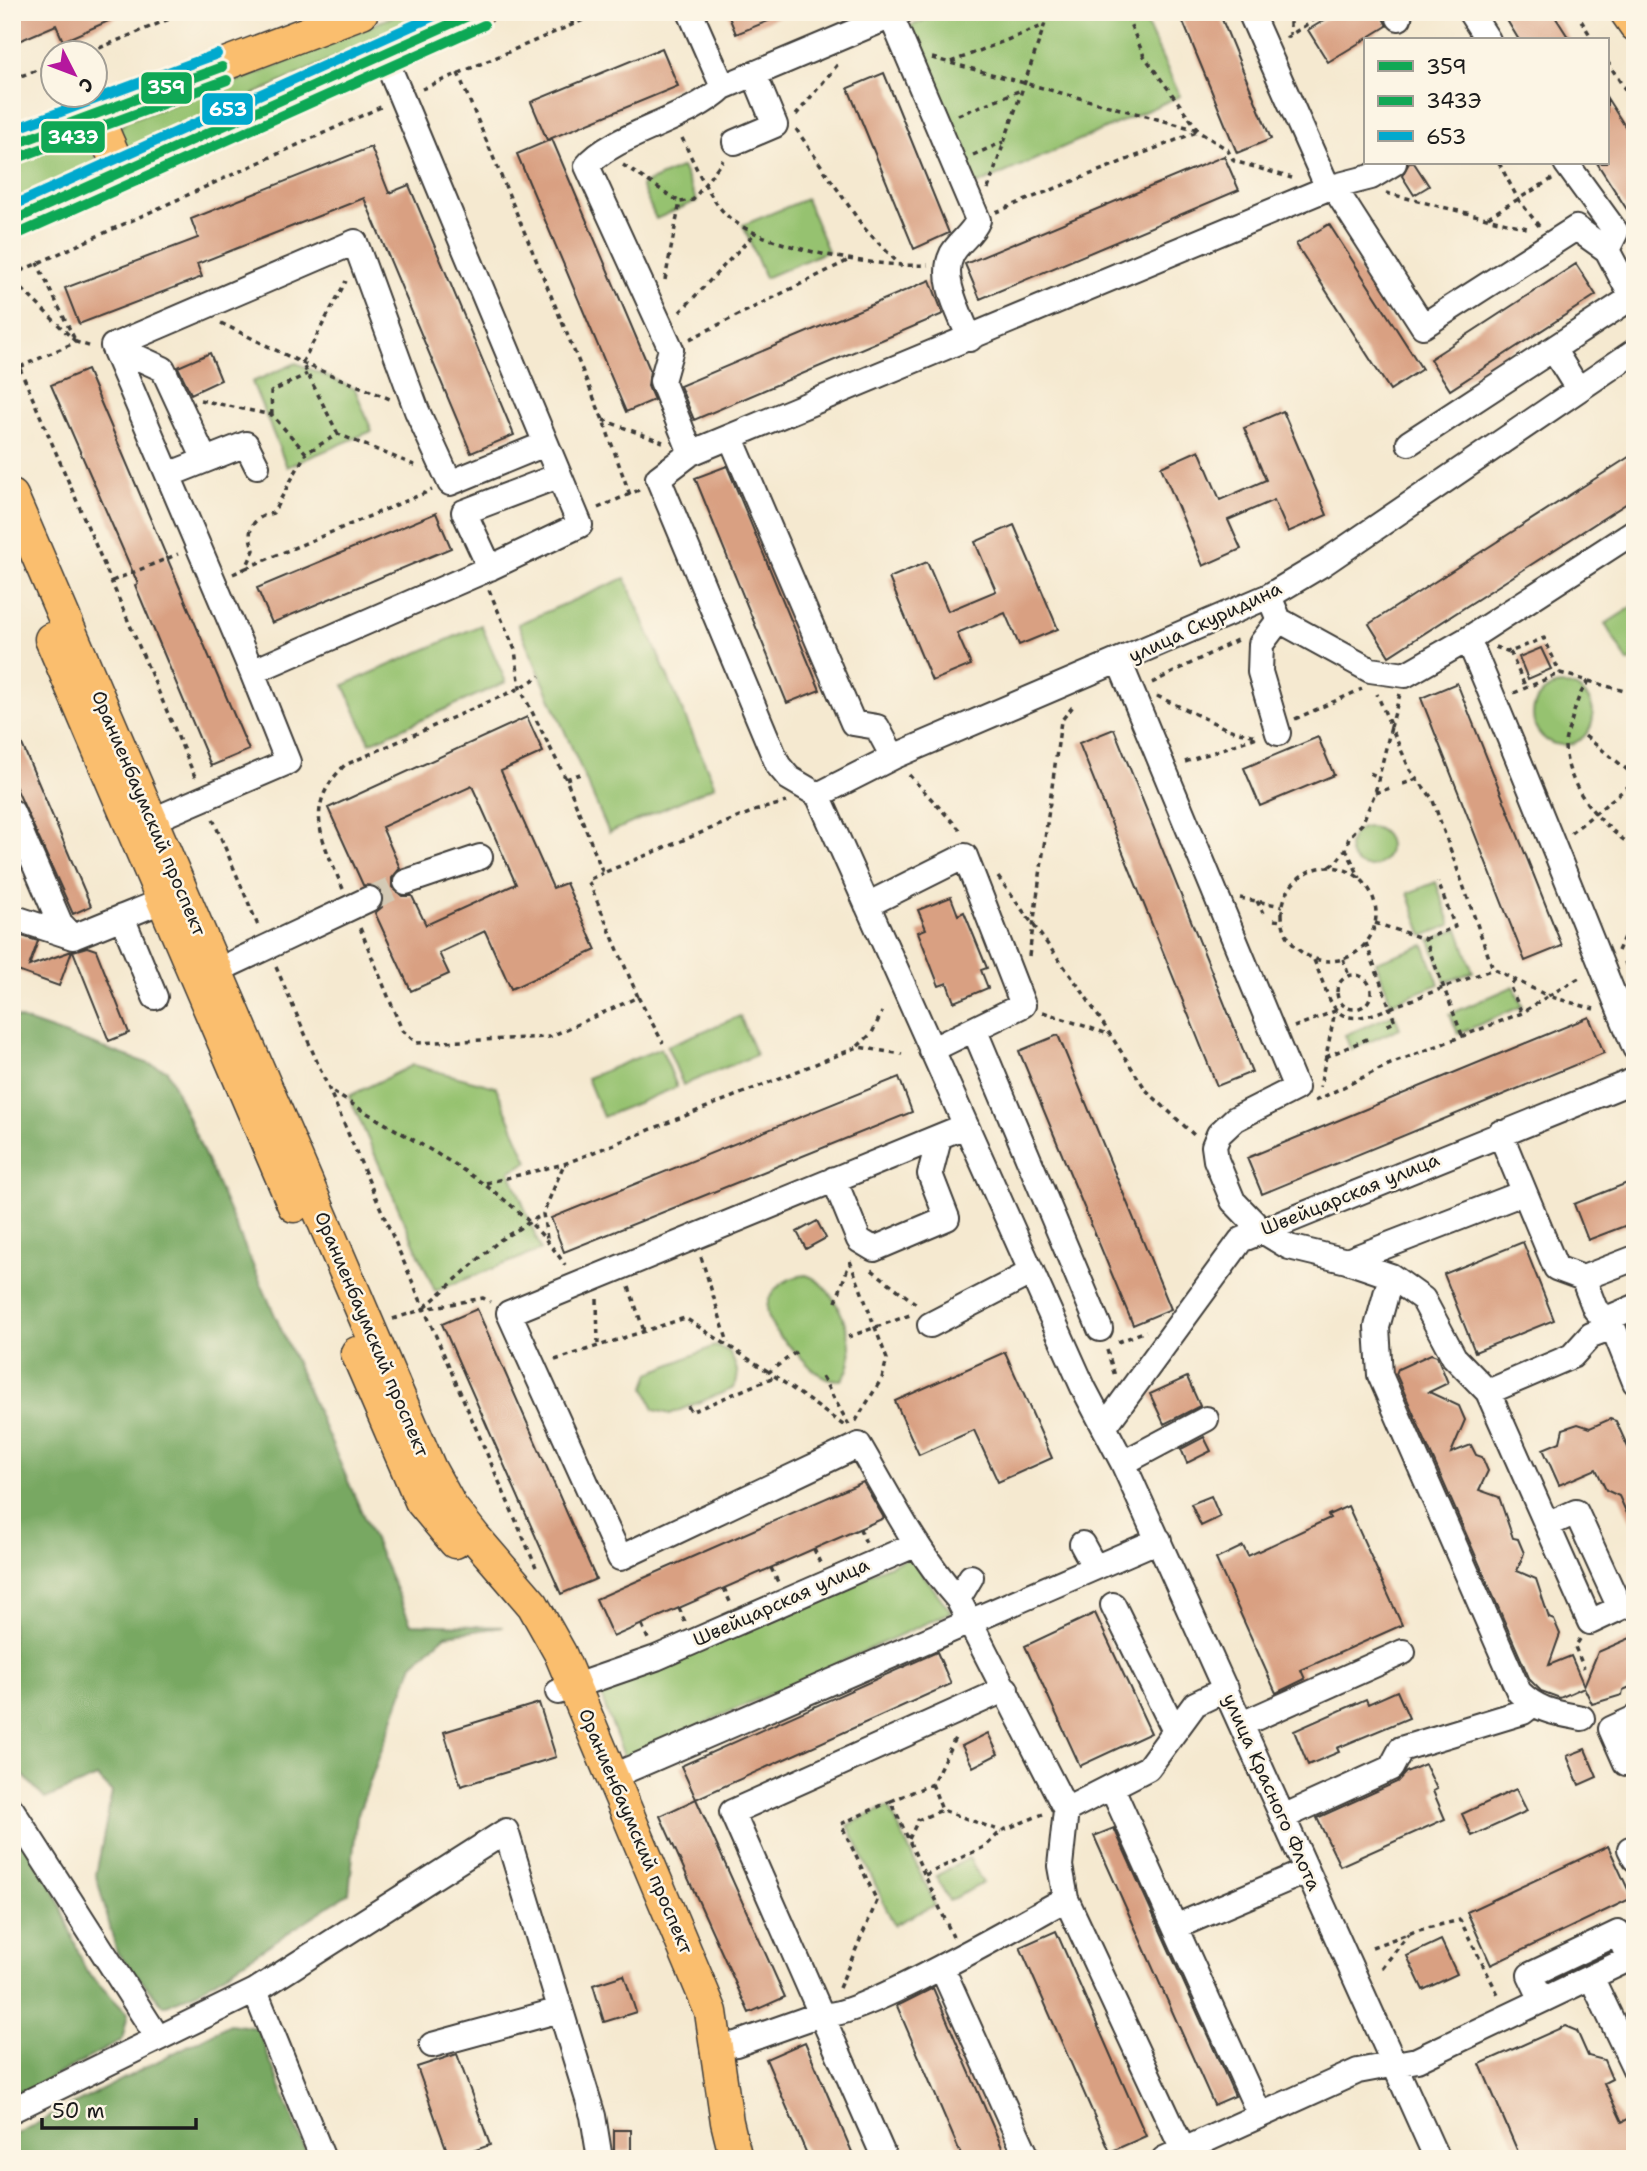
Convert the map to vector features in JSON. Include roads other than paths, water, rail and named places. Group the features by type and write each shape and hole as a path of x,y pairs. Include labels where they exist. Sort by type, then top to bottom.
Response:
{"main road":[{"path":"12,221 478,12"},
{"path":"1626,12 1635,24"},
{"path":"12,145 96,115 352,14"},
{"path":"96,115 121,172"},
{"name":"Ораниенбаумский проспект","path":"12,496 142,825 421,1501 517,1612 566,1688 611,1777 711,2012 727,2122 736,2159"},
{"name":"Ораниенбаумский проспект","path":"12,548 142,825"},
{"name":"Ораниенбаумский проспект","path":"173,897 216,971 430,1469 468,1529 534,1605 690,1992 696,2013 714,2159"}],"street":[{"path":"690,12 723,87"},
{"path":"1250,12 1331,189 1423,326 1576,228 1607,250 1633,300 1409,443"},
{"path":"1471,12 1487,38"},
{"path":"691,453 662,381 664,331 587,166 603,153 708,101 723,87 896,14 908,52 978,220 973,233 953,251 948,264 949,284 970,339"},
{"path":"252,672 486,570 580,525 383,53"},
{"path":"735,142 775,125 754,74"},
{"path":"818,796 789,778 778,765 658,478 691,453 1331,189 1371,177 1392,164"},
{"path":"1568,166 1616,232 1607,250"},
{"path":"113,346 355,242 417,411 464,512 486,570"},
{"path":"113,346 163,369 205,460"},
{"path":"113,346 288,762 142,825"},
{"path":"1553,349 1578,389"},
{"name":"улица Скуридина","path":"818,796 892,757 1269,596 1321,565 1635,351"},
{"path":"731,438 853,723 886,721 892,757"},
{"path":"168,474 246,444 257,466"},
{"path":"450,483 545,444"},
{"path":"464,512 558,475"},
{"path":"1269,596 1279,620 1338,655 1378,671 1405,675 1479,642 1635,531"},
{"path":"1268,735 1260,672 1261,644 1279,620"},
{"path":"1479,642 1495,701 1555,846 1599,966 1635,1048"},
{"path":"1119,661 1296,1088 1236,1119 1219,1134 1214,1146 1216,1160 1233,1201 1261,1230 1289,1247 1346,1261 1391,1276 1423,1298 1454,1357 1488,1392 1590,1622 1620,1608 1576,1512 1547,1525"},
{"name":"улица Красного Флота","path":"818,796 1083,1387 1123,1462 1437,2159"},
{"path":"12,812 60,923 73,937"},
{"path":"867,905 965,856 1023,1004 932,1050"},
{"path":"406,882 480,857"},
{"path":"12,917 73,937 173,897"},
{"path":"216,971 360,902"},
{"path":"121,917 155,997"},
{"path":"974,1029 1100,1328"},
{"name":"Швейцарская улица","path":"1105,1426 1241,1240 1635,1080"},
{"path":"965,1126 939,1139 622,1266 587,1290 509,1313 620,1558 859,1445 917,1544 963,1610 1066,1810 1060,1866 1066,1899 1173,2154 1358,2071 1424,2057 1632,1957 1618,1933 1530,1975 1542,2000"},
{"path":"1500,1133 1556,1268 1583,1278 1635,1258"},
{"path":"834,1179 859,1240 874,1249 910,1244 947,1218 930,1174 939,1139"},
{"path":"1346,1261 1524,1193"},
{"path":"930,1325 1032,1272"},
{"path":"1391,1276 1377,1327 1380,1375 1519,1692 1532,1705 1582,1718"},
{"path":"1583,1278 1595,1309 1609,1323 1635,1382"},
{"path":"1488,1392 1572,1356 1591,1335 1635,1307"},
{"path":"1123,1462 1206,1419"},
{"path":"611,1777 963,1610 1094,1566 1158,1540"},
{"name":"Швейцарская улица","path":"566,1688 656,1658 917,1544"},
{"path":"1082,1544 1094,1566"},
{"path":"963,1610 971,1577"},
{"path":"1113,1605 1174,1729"},
{"path":"1242,1724 1404,1652"},
{"path":"885,2159 824,2015 732,1812 1006,1689"},
{"path":"1066,1810 1148,1768 1174,1729 1195,1704 1226,1689"},
{"path":"1283,1817 1391,1768 1401,1749 1522,1712 1532,1705"},
{"path":"1626,1763 1611,1728 1635,1718"},
{"path":"1112,1788 1260,2115"},
{"path":"12,1810 158,2038"},
{"path":"12,2109 255,1991 506,1831 593,2116 600,2159"},
{"path":"1175,1927 1307,1871"},
{"path":"718,2046 736,2044 824,2015 951,1961 1066,1899"},
{"path":"951,1961 1028,2159"},
{"path":"1591,1977 1635,2069"},
{"path":"255,1991 323,2159"},
{"path":"432,2045 560,2010"}],"tunnel":[{"path":"369,899 406,882"}]}
